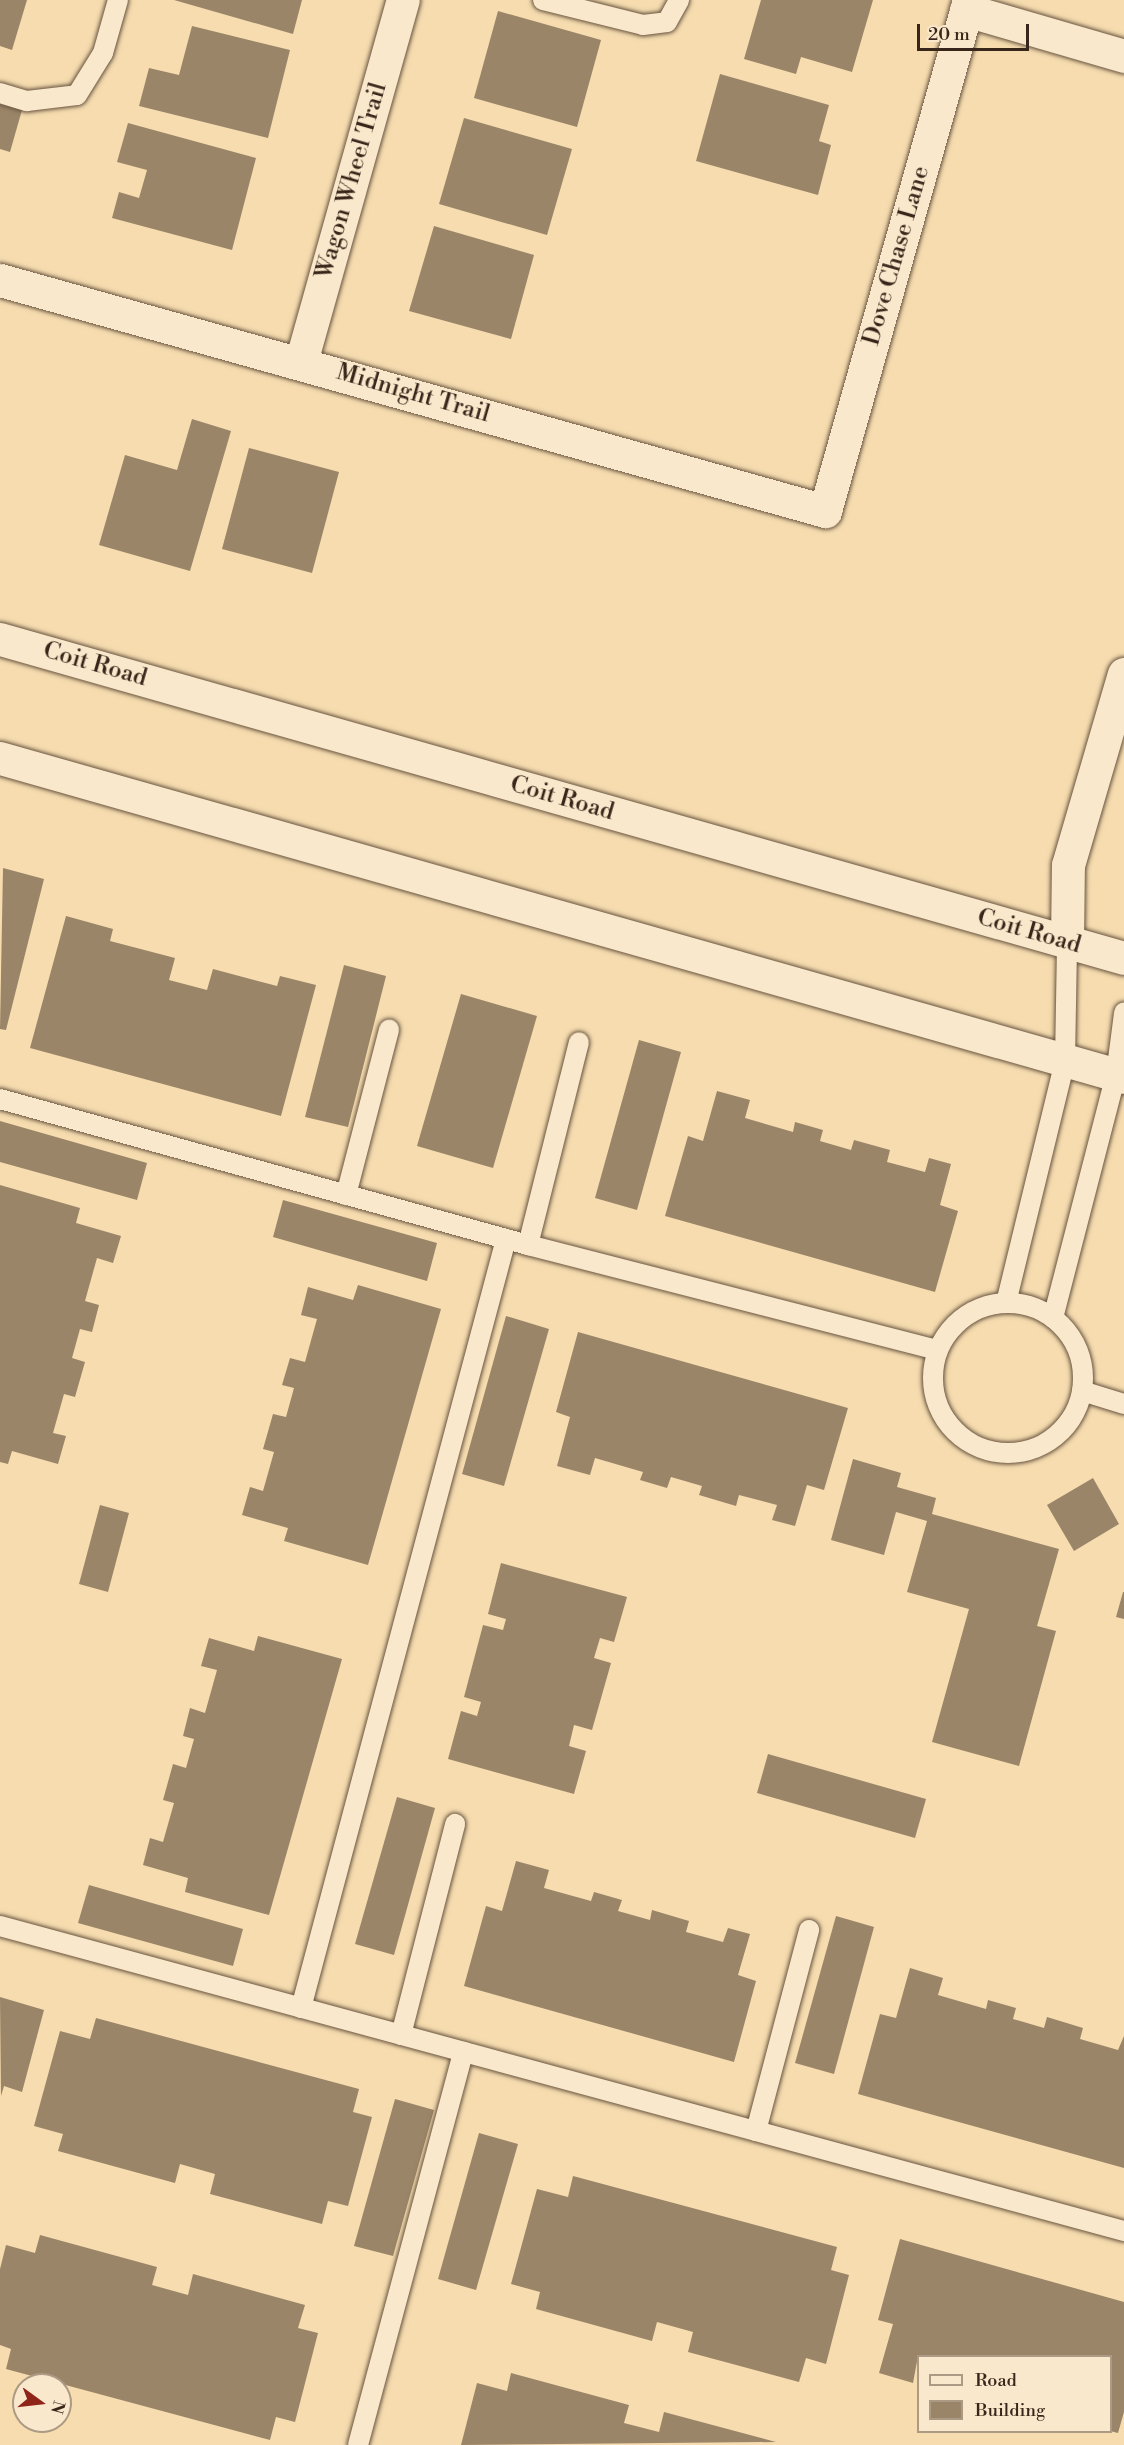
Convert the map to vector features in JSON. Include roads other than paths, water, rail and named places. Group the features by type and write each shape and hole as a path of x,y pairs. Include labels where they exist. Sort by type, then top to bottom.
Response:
{"main road":[{"name":"Wagon Wheel Trail","path":"301,362 403,0"},
{"path":"968,5 1122,53"},
{"name":"Dove Chase Lane","path":"825,511 968,5"},
{"name":"Midnight Trail","path":"0,280 301,362 825,511"},
{"name":"Coit Road","path":"0,639 1124,958"},
{"path":"1067,942 1068,865 1124,674"},
{"path":"0,758 1120,1076"}],"lane":[{"path":"0,93 27,101 77,94 103,53 118,0"},
{"path":"543,0 643,25 667,22 679,0"},
{"path":"1006,1303 1065,1061 1067,942"},
{"path":"1053,1318 1120,1076 1124,1013"},
{"path":"346,1195 389,1030"},
{"path":"528,1245 579,1042"},
{"path":"0,1099 528,1245 938,1350"},
{"path":"301,2008 506,1239"},
{"path":"1006,1303 1028,1305 1053,1318 1071,1338 1079,1354 1082,1391 1074,1413 1061,1431 1032,1448 998,1452 976,1446 958,1433 943,1416 935,1395 933,1372 938,1350 949,1331 965,1316 985,1306 1006,1303"},
{"path":"1082,1391 1124,1404"},
{"path":"401,2035 455,1824"},
{"path":"0,1926 1124,2231"},
{"path":"756,2131 809,1930"},
{"path":"358,2445 463,2052"}]}
